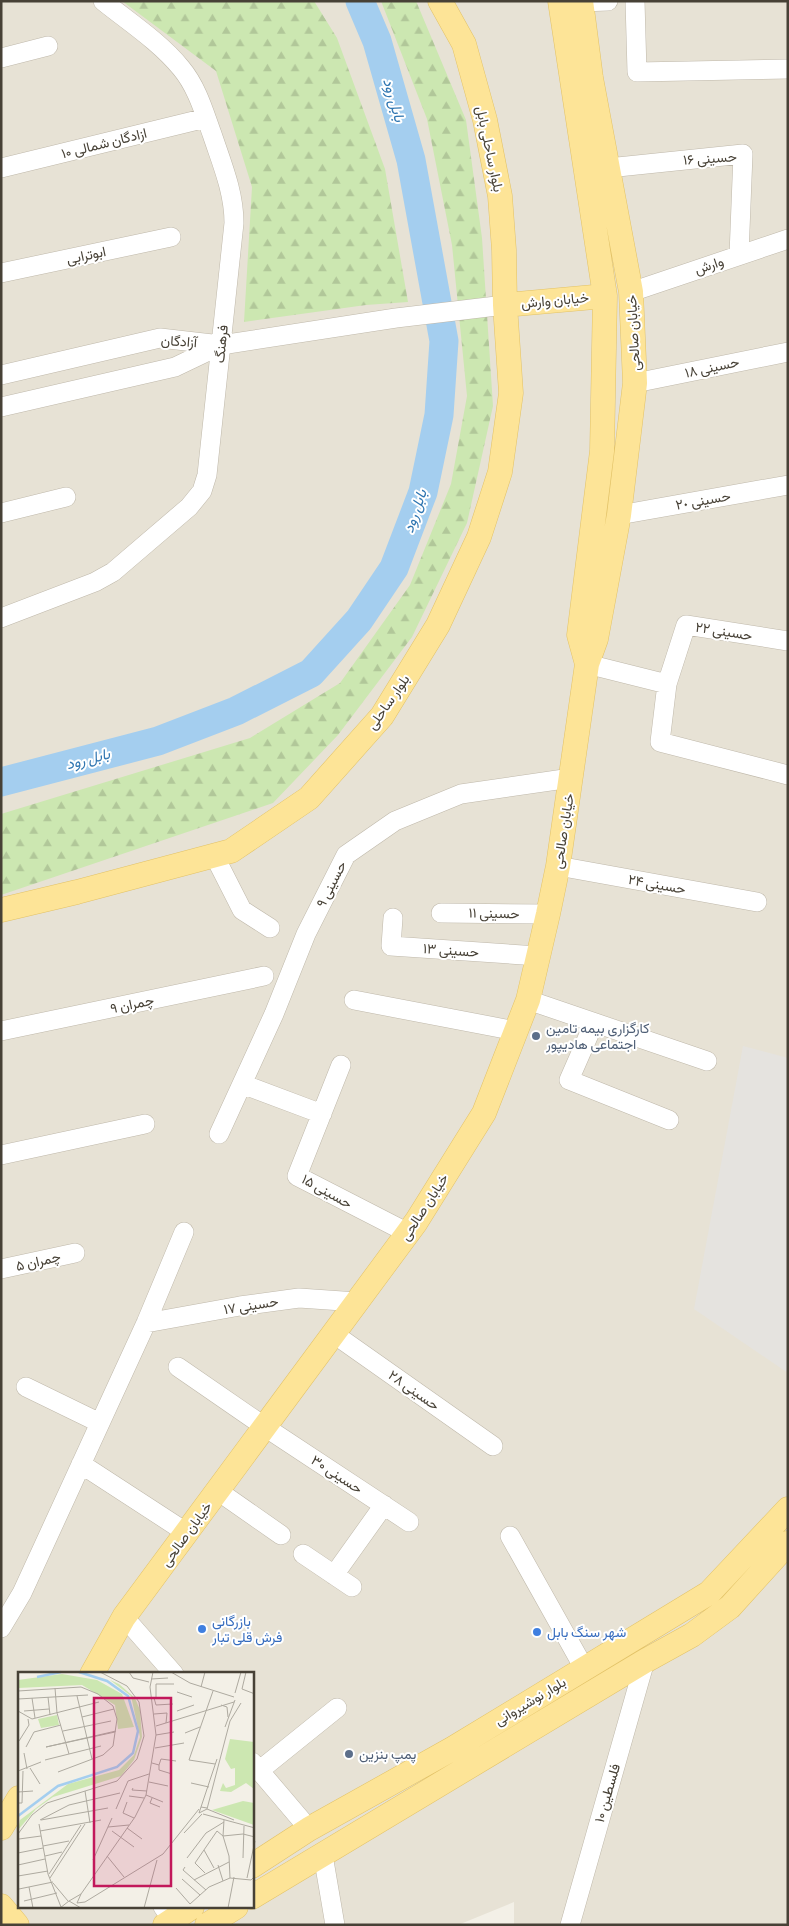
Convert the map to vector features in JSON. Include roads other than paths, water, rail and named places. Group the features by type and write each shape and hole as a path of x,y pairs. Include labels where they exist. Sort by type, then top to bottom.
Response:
{"main road":[{"name":"بلوار ساحلی بابل","path":"440,1 464,44 485,120 500,196 504,250 505,305"},
{"name":"خيابان صالحی","path":"560,1 605,296 602,451 579,635 587,664"},
{"name":"خيابان صالحی","path":"93,1672 124,1617 408,1233 484,1113 528,1000 558,866 587,664 596,639 618,515 635,383 631,292 591,78 581,2"},
{"name":"خیابان وارش","path":"505,305 605,296"},
{"name":"بلوار ساحلی","path":"1,910 231,851 309,798 382,716 438,625 479,537 500,472 511,393 505,305"},
{"name":"بلوار نوشیروانی","path":"254,1865 309,1828 452,1749 709,1593 788,1510"},
{"name":"بلوار نوشیروانی","path":"254,1896 645,1661 692,1635 730,1607 788,1543"},
{"path":"1,1828 18,1800"},
{"path":"1,1906 17,1925"},
{"path":"207,1925 234,1908"}],"street":[{"name":"فرهنگ","path":"1,618 105,577 198,498 207,475 234,213 227,178 195,89 178,65 152,40 102,1"},
{"path":"581,2 608,1"},
{"path":"635,1 637,72 788,69"},
{"path":"1,58 48,46"},
{"name":"ازادگان شمالی ۱۰","path":"1,168 206,118"},
{"name":"حسینی ۱۶","path":"608,168 742,154 739,255"},
{"name":"ابوترابی","path":"1,273 171,237"},
{"name":"وارش","path":"631,292 788,239"},
{"path":"221,345 396,318 505,305"},
{"name":"آزادگان","path":"1,374 160,338 221,345"},
{"name":"آزادگان","path":"1,407 175,367 221,345"},
{"name":"حسینی ۱۸","path":"635,383 788,352"},
{"name":"حسینی ٢٠","path":"618,515 788,485"},
{"path":"1,513 66,497"},
{"name":"حسینی ۲۲","path":"667,684 686,625 788,641"},
{"path":"587,664 667,684 660,742 788,775"},
{"name":"حسینی ٩","path":"219,1134 274,1014 306,934 346,855 395,821 461,794 571,778"},
{"path":"214,855 242,910 270,928"},
{"name":"حسینی ۲۴","path":"558,866 757,902"},
{"name":"حسینی ۱۱","path":"441,912 548,914"},
{"name":"حسینی ۱۳","path":"393,918 391,946 538,956"},
{"name":"چمران ۹","path":"1,1031 264,976"},
{"path":"354,1000 516,1031"},
{"path":"528,1000 707,1061"},
{"path":"594,1023 569,1080 668,1120"},
{"name":"حسینی ۱۵","path":"341,1065 297,1176 408,1233"},
{"path":"242,1084 322,1114"},
{"path":"1,1155 146,1124"},
{"path":"1,1628 22,1593 146,1323 184,1232"},
{"name":"چمران ۵","path":"1,1269 75,1253"},
{"name":"حسینی ۱۷","path":"146,1323 240,1306 299,1298 357,1302"},
{"name":"حسینی ۲۸","path":"334,1334 494,1446"},
{"name":"حسینی ۳۰","path":"178,1367 409,1522"},
{"path":"26,1387 100,1423"},
{"path":"81,1464 187,1533"},
{"path":"218,1491 281,1536"},
{"path":"334,1575 384,1505"},
{"path":"510,1536 584,1668"},
{"path":"304,1554 352,1587"},
{"path":"124,1617 172,1672"},
{"name":"فلسطین ۱۰","path":"570,1925 645,1661"},
{"path":"309,1828 256,1766 337,1708"},
{"path":"323,1855 335,1925"}],"waterway":[{"name":"بابل رود","path":"1,782 158,741 236,711 311,673 359,620 394,568 423,492 439,415 444,341 411,160 377,41 360,1"}],"place":[{"name":"کارگزاری بیمه تامین اجتماعی هادیپور","path":"536,1036"},
{"name":"بازرگانی فرش قلی تبار","path":"202,1629"},
{"name":"شهر سنگ بابل","path":"537,1632"},
{"name":"پمپ بنزین","path":"349,1754"}]}
